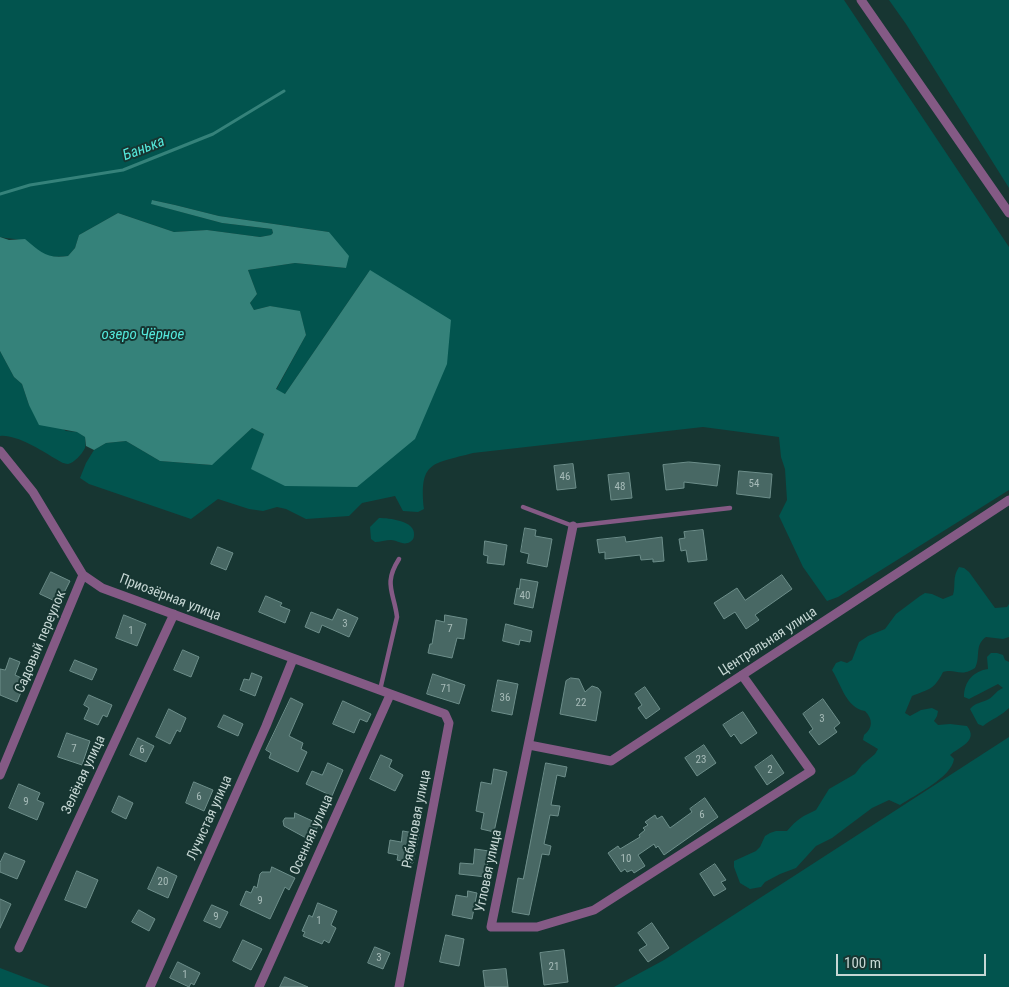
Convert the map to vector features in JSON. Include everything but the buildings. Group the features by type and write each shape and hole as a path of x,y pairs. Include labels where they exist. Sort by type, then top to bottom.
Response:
{"street":[{"path":"861,0 1009,213"},
{"name":"Приозёрная улица","path":"0,451 33,492 84,575 102,588 390,695"},
{"name":"Центральная улица","path":"529,745 610,761 1009,500"},
{"name":"Угловая улица","path":"573,526 491,927 536,927 594,910 811,771 742,675"},
{"name":"Садовый переулок","path":"0,775 84,575"},
{"name":"Зелёная улица","path":"19,948 174,614"},
{"name":"Лучистая улица","path":"150,987 266,726 293,659"},
{"name":"Осенняя улица","path":"259,987 390,695"},
{"name":"Рябиновая улица","path":"390,695 445,714 449,723 399,987"}],"lane":[{"path":"523,506 573,526 730,508"},
{"path":"380,691 397,617 391,594 390,580 392,570 398,559"}],"shaded area":[{"path":"0,0 844,0 1009,247 1009,490 838,597 827,601 803,567 779,516 787,500 785,469 781,457 779,437 703,427 473,453 438,463 431,467 426,473 424,482 424,509 418,512 403,511 395,496 362,503 349,516 306,519 286,509 277,507 263,511 249,509 218,499 191,519 89,484 80,478 86,463 94,450 106,443 126,441 160,461 211,465 252,428 264,434 252,469 370,270 285,394 276,390 306,335 300,312 270,306 254,310 250,303 257,294 248,270 295,263 346,268 329,232 219,216 152,200 152,204 222,223 272,229 273,233 260,237 207,230 174,232 118,213 79,235 75,248 68,256 46,256 20,240 0,237"},
{"path":"889,0 1009,0 1009,188 906,24"},
{"path":"0,351 14,377 22,384 29,405 66,431 78,432 85,437 85,448 73,462 64,463 13,437 0,436"},
{"path":"379,518 401,521 411,526 414,535 413,539 405,543 391,540 375,542 371,539 370,527"},
{"path":"959,567 969,572 995,608 1007,607 1009,604 1009,637 1003,639 986,637 980,644 975,668 961,673 943,672 934,686 912,696 905,713 910,716 921,710 932,708 938,711 934,721 938,725 967,726 970,731 971,736 969,740 950,755 954,759 952,766 932,785 900,805 889,800 872,808 832,838 816,846 796,868 765,882 761,887 750,889 740,883 734,867 734,861 756,851 765,836 776,831 787,831 800,818 816,810 829,789 855,774 878,749 863,740 871,720 865,711 853,705 845,695 832,670 836,663 841,661 847,663 852,660 859,642 885,629 896,614 925,593 943,599 953,595"},
{"path":"991,653 1003,655 1005,660 1009,662 1009,708 983,726 978,724 970,709 989,699 1003,688 998,684 969,699 964,697 964,691 974,675 988,669 987,657"},
{"path":"1009,737 1009,987 614,987 664,960"},
{"path":"0,968 50,987 0,987"}],"water":[{"name":"озеро Чёрное","path":"152,200 219,216 329,232 349,256 346,268 295,263 248,270 257,294 250,303 254,310 270,306 300,311 306,335 276,389 285,394 370,270 451,320 447,364 415,439 357,487 285,486 251,469 264,434 252,428 212,465 160,461 126,441 106,443 94,450 86,446 85,437 77,432 39,425 29,405 22,384 14,377 0,351 0,237 9,240 25,239 40,251 49,255 68,256 75,248 79,235 118,213 174,232 207,230 260,237 273,233 272,229 222,223 151,204"}],"waterway":[{"name":"Банька","path":"0,194 30,185 123,170 213,134 284,91"}]}
